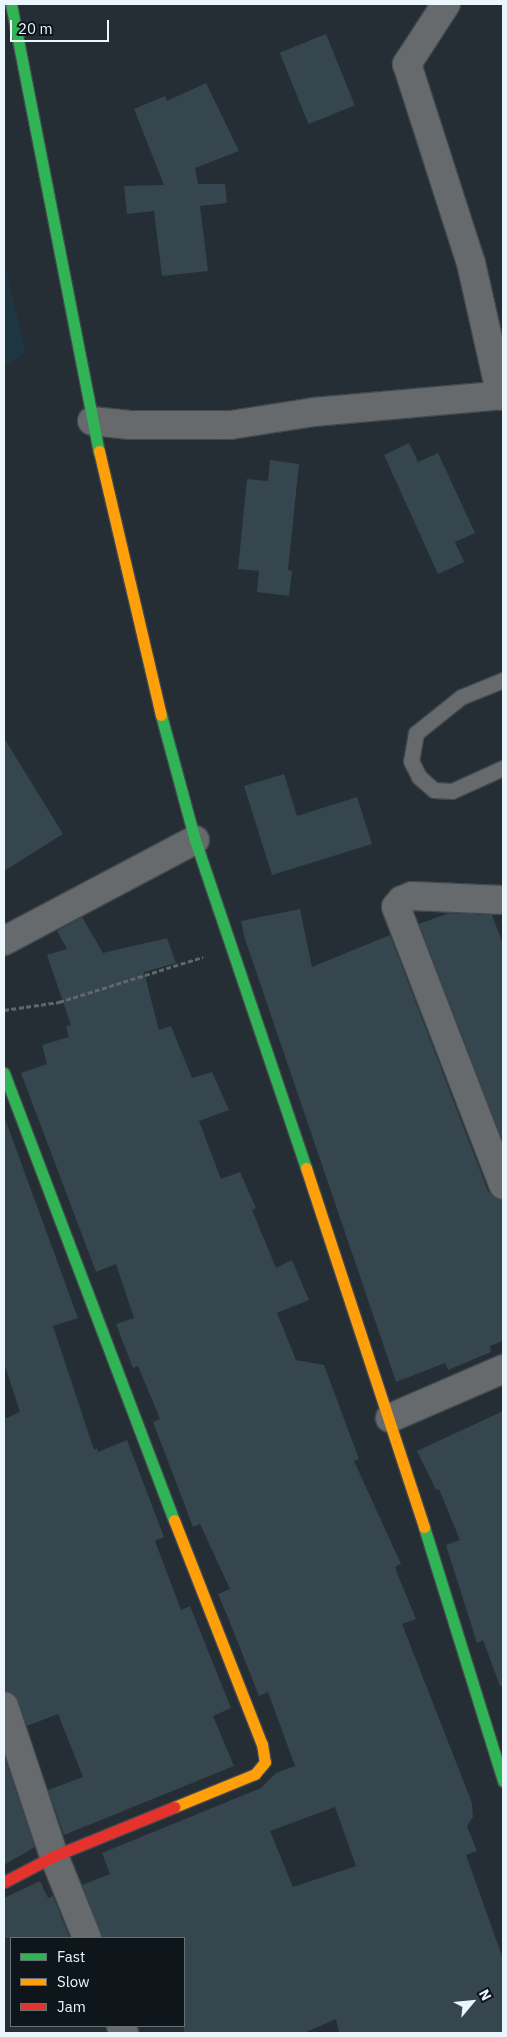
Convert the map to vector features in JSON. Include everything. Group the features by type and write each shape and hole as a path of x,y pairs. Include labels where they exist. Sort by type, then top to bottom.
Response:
{"main road":[{"path":"11,4 92,421 149,672 195,840 390,1418 503,1781"},
{"path":"4,1073 214,1626 262,1744 265,1762 255,1774 54,1856 4,1882"}],"street":[{"path":"92,421 130,426 231,425 314,412 502,399 471,263 407,64 446,4"},
{"path":"4,941 195,840"},
{"path":"503,900 412,896 402,900 396,907 503,1185"},
{"path":"390,1418 503,1369"},
{"path":"4,1706 54,1856 87,1937"}],"lane":[{"path":"503,680 461,697 416,734 411,761 419,777 434,790 452,791 503,768"}],"path":[{"path":"4,1010 58,1002 232,947"}],"shaded area":[{"path":"4,261 26,353 4,367"}],"building":[{"path":"326,34 355,105 308,124 280,53"},
{"path":"206,83 239,151 195,168 198,184 225,184 227,203 200,206 208,271 162,276 154,211 127,214 124,186 164,185 134,109 165,96 167,101"},
{"path":"409,443 418,462 438,453 475,533 455,542 464,562 438,574 384,455"},
{"path":"270,460 299,464 288,570 292,571 289,596 257,592 259,571 238,569 247,479 268,481"},
{"path":"4,738 63,834 4,871"},
{"path":"284,774 297,816 357,797 372,844 272,875 244,786"},
{"path":"300,909 312,967 390,935 488,1191 494,1197 503,1200 503,1341 490,1346 491,1352 448,1370 445,1363 396,1382 245,939 241,921"},
{"path":"449,913 492,915 503,944 503,1142 419,924"},
{"path":"82,917 103,953 167,938 176,963 144,972 159,1030 171,1026 192,1078 212,1072 229,1110 199,1121 221,1179 240,1172 256,1208 252,1210 276,1268 292,1260 309,1300 277,1313 296,1360 324,1365 359,1459 354,1461 401,1564 396,1566 396,1571 416,1619 402,1624 472,1803 473,1817 467,1826 477,1851 466,1855 503,1959 503,2033 339,2033 336,2019 304,2033 184,2033 185,1937 102,1937 82,1885 110,1874 102,1853 261,1788 276,1773 295,1766 268,1692 259,1696 218,1594 230,1589 200,1524 193,1527 153,1422 160,1419 138,1366 133,1368 116,1324 134,1318 116,1264 96,1272 21,1073 47,1064 42,1045 69,1037 66,1026 71,1025 47,955 67,949 57,931","holes":["335,1807 356,1866 293,1887 270,1831"]},
{"path":"4,1116 78,1318 53,1326 94,1450 97,1448 98,1452 127,1440 164,1537 155,1541 181,1610 190,1606 231,1708 213,1716 234,1766 64,1835 48,1790 83,1777 58,1714 27,1726 15,1695 4,1691 4,1419 20,1412 4,1363"},
{"path":"503,1411 503,1686 500,1686 483,1640 477,1643 446,1545 460,1540 439,1489 436,1490 417,1451"},
{"path":"4,1755 35,1847 4,1865"},
{"path":"40,1881 48,1898 53,1896 70,1937 4,1938 4,1898"}],"traffic: fast":[{"path":"11,4 99,451"},
{"path":"161,715 195,840 306,1168"},
{"path":"4,1073 174,1520"},
{"path":"424,1527 503,1781"}],"traffic: slow":[{"path":"99,451 161,715"},
{"path":"306,1168 424,1527"},
{"path":"174,1520 262,1744 265,1762 255,1774 174,1807"}],"traffic: jam":[{"path":"4,1882 54,1856 174,1807"}]}
